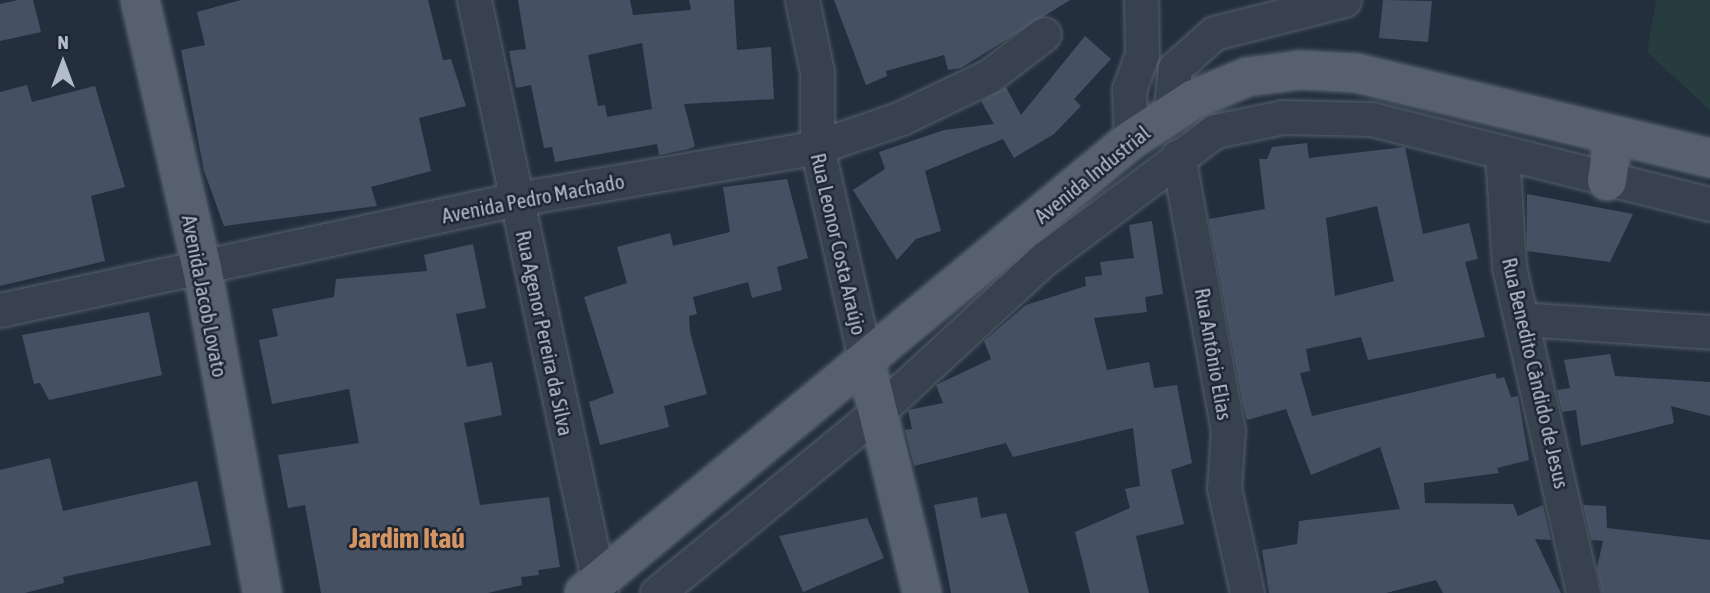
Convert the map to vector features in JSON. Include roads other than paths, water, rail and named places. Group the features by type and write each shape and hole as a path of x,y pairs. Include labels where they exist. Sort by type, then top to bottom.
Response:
{"main road":[{"name":"Avenida Jacob Lovato","path":"139,0 202,268 262,593"},
{"name":"Avenida Industrial","path":"594,590 1131,139 1170,114 1247,77 1300,69 1356,73 1710,158"},
{"path":"1607,181 1613,136"},
{"path":"866,363 880,410 922,593"}],"street":[{"name":"Rua Agenor Pereira da Silva","path":"474,0 517,200 594,590"},
{"name":"Rua Leonor Costa Araújo","path":"802,0 817,72 817,147 866,363"},
{"path":"1131,139 1129,90 1142,54 1141,0"},
{"path":"1170,114 1175,68 1214,33 1344,0"},
{"name":"Avenida Pedro Machado","path":"0,310 517,200 817,147 901,118 989,76 1044,34"},
{"name":"Avenida Industrial","path":"657,593 880,410 1045,258 1178,156 1215,131 1283,117 1371,119 1607,181 1710,204"},
{"name":"Rua Benedito Cândido de Jesus","path":"1502,152 1501,203 1521,319 1583,593"},
{"name":"Rua Antônio Elias","path":"1178,156 1228,430 1224,488 1247,593"},
{"path":"1521,319 1710,332"}],"district":[{"name":"Jardim Itaú","path":"407,538"}]}
